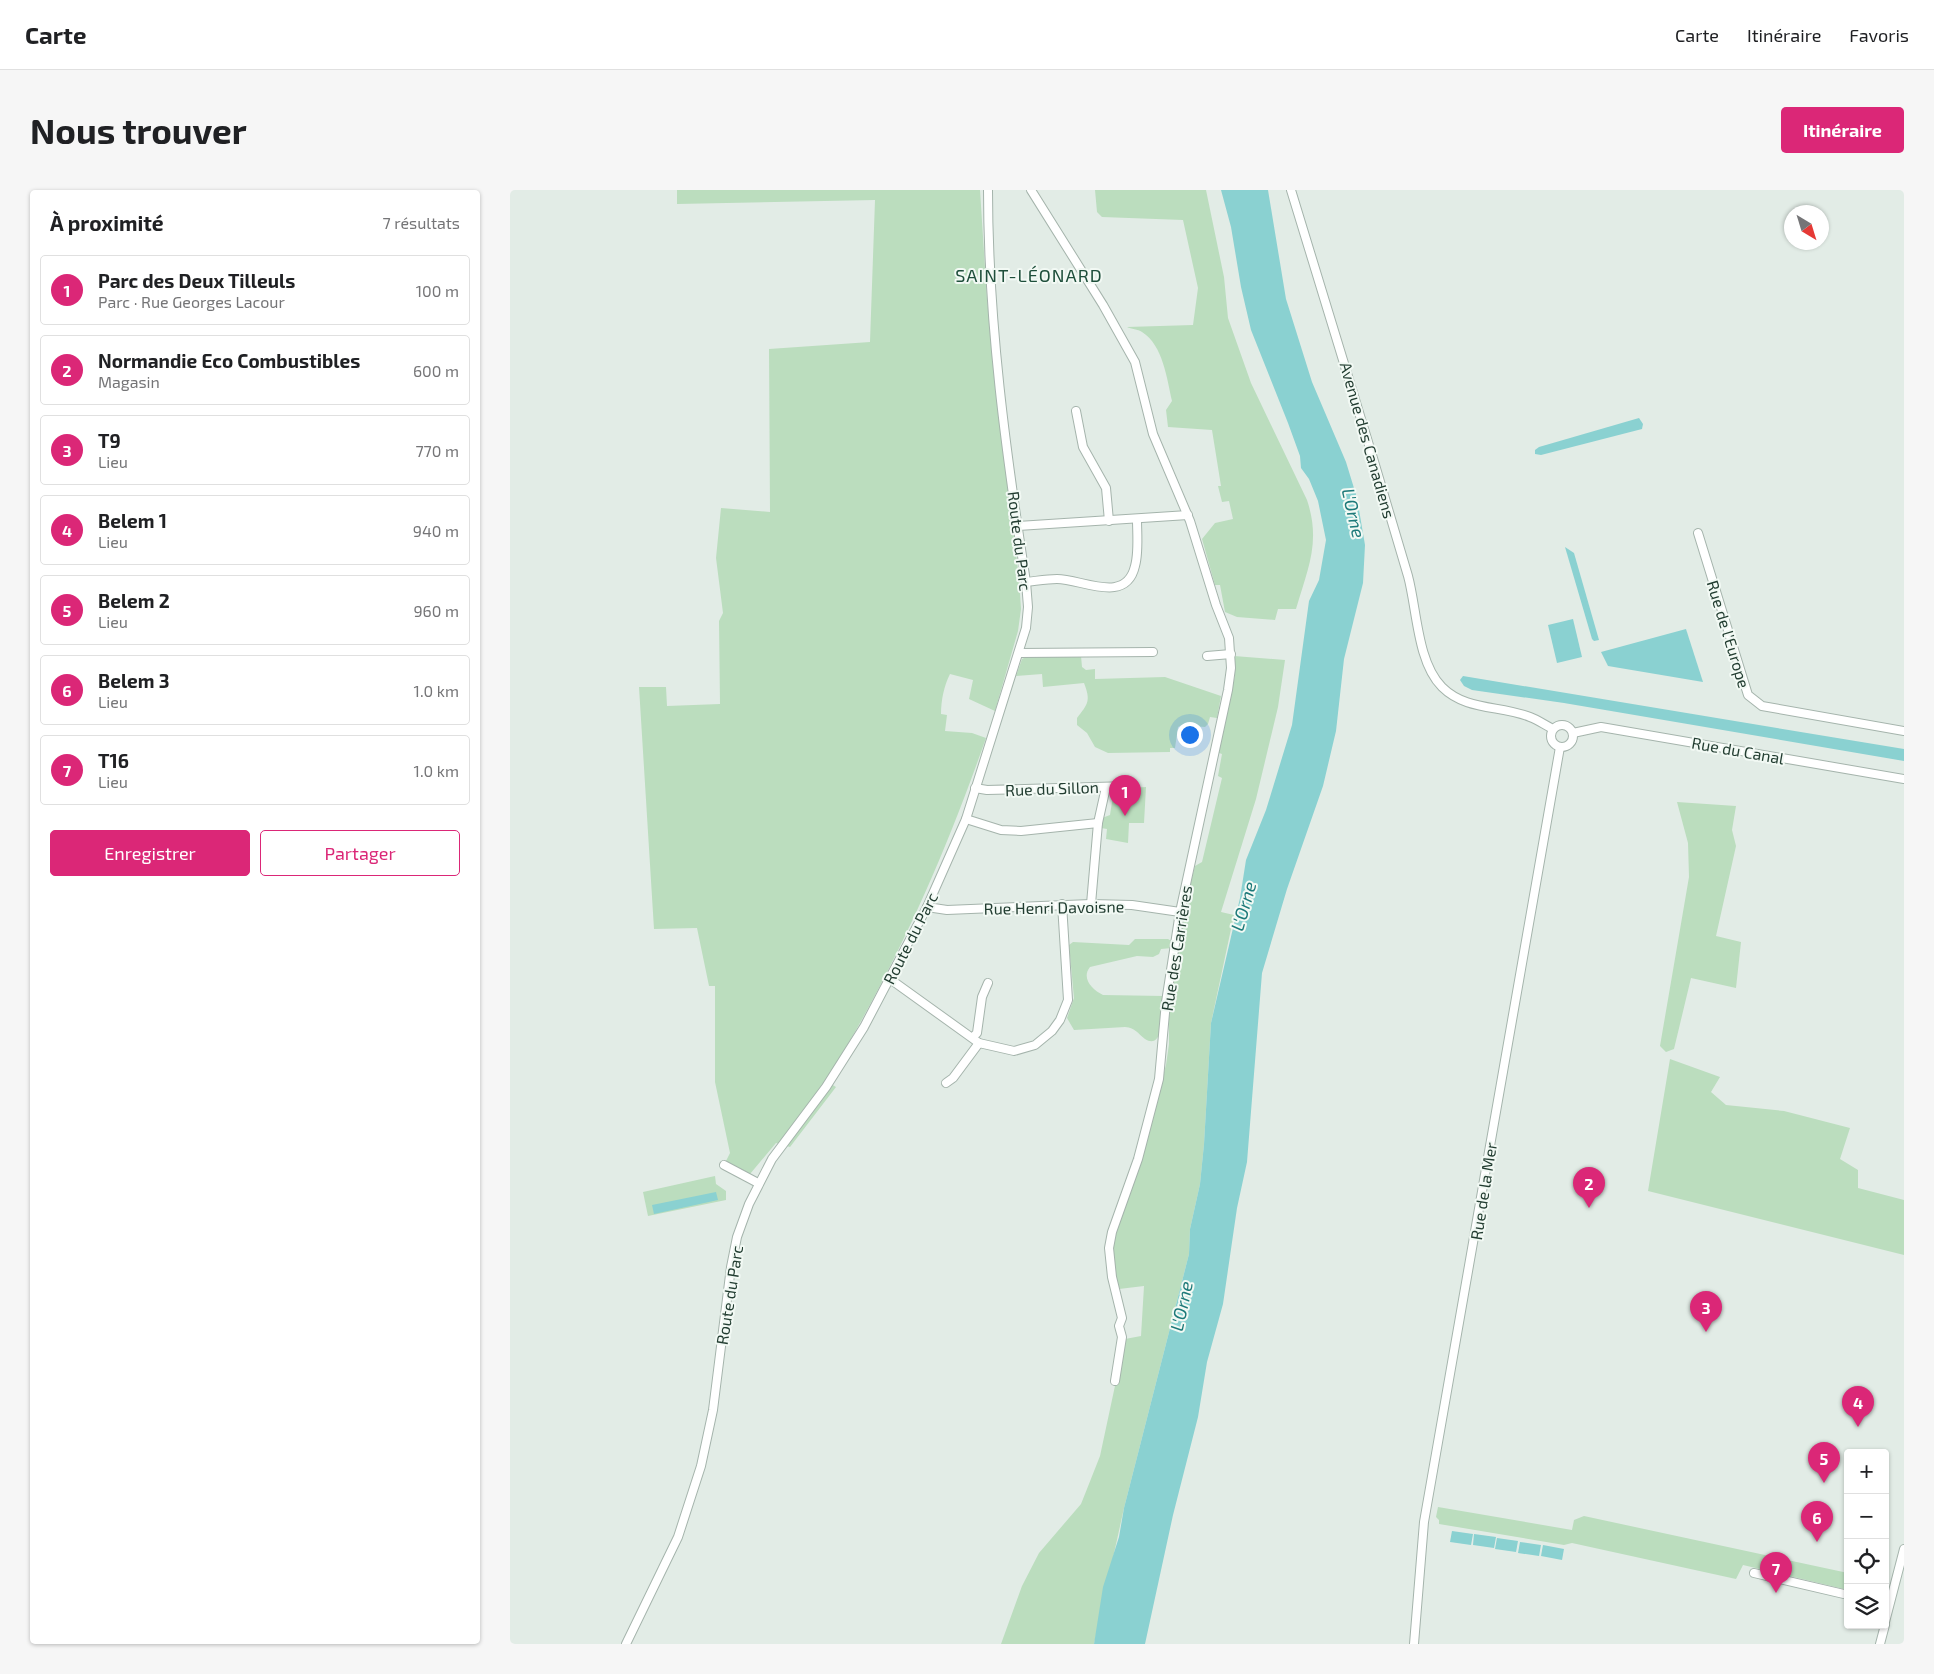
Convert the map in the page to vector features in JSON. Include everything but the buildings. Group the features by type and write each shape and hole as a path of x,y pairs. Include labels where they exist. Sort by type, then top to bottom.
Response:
{"street":[{"name":"Route du Parc","path":"626,1644 678,1537 701,1466 713,1410 731,1267 737,1237 758,1183 772,1159 826,1087 849,1052 890,980 927,907 966,819 1019,653 1027,618 1026,582 990,278 988,190"},
{"name":"Rue des Carrières","path":"1031,190 1130,351 1140,378 1153,434 1188,515 1216,605 1230,638 1231,654 1228,690 1180,912 1166,1002 1158,1079 1138,1159 1112,1232 1109,1248 1112,1277 1122,1318 1119,1326 1122,1337 1115,1381"},
{"name":"Avenue des Canadiens","path":"1291,190 1339,343 1410,586 1426,660 1434,676 1444,689 1467,703 1530,717 1553,729"},
{"path":"1076,411 1083,447 1106,488 1109,521"},
{"path":"1018,526 1188,515"},
{"path":"1026,582 1058,579 1114,588 1123,584 1133,572 1136,564 1137,519"},
{"name":"Rue de l'Europe","path":"1698,533 1748,695 1762,706 1904,731"},
{"path":"1019,653 1153,652"},
{"path":"1207,656 1231,654"},
{"path":"1562,724 1569,727 1573,733 1570,743 1560,747 1552,740 1553,729 1562,724"},
{"name":"Rue du Canal","path":"1573,733 1601,728 1904,779"},
{"name":"Rue de la Mer","path":"1415,1641 1424,1522 1560,747"},
{"path":"1091,904 1098,823 1106,786"},
{"name":"Rue du Sillon","path":"975,788 987,790 1129,786"},
{"path":"966,819 1001,830 1021,831 1098,823"},
{"path":"890,980 979,1043 1003,1049 1026,1049 1043,1039 1060,1020 1068,1000 1062,904"},
{"name":"Rue Henri Davoisne","path":"927,907 948,910 1091,904 1132,906 1180,912"},
{"path":"973,1037 977,1033 982,997 988,983"},
{"path":"946,1083 954,1078 979,1043"},
{"path":"724,1165 758,1183"},
{"path":"1889,1598 1904,1549"},
{"path":"1754,1573 1844,1594"},
{"path":"1880,1644 1884,1629"}],"green space":[{"path":"677,190 980,190 987,299 1019,579 1021,609 1018,631 995,711 969,699 973,680 950,674 945,688 941,714 947,715 945,731 972,733 986,738 970,784 915,914 874,998 826,1081 836,1087 790,1147 776,1143 750,1174 726,1161 730,1153 715,1082 715,986 709,986 697,928 654,929 639,687 666,687 667,706 720,704 719,621 723,613 716,558 721,508 770,512 769,349 870,342 875,200 677,204"},
{"path":"1095,190 1206,190 1224,277 1228,318 1251,383 1307,500 1311,515 1313,542 1311,555 1296,609 1278,609 1275,620 1237,617 1225,612 1220,585 1215,585 1202,539 1215,523 1233,519 1229,501 1222,502 1218,486 1221,486 1212,430 1168,427 1166,410 1172,401 1163,363 1155,345 1149,338 1140,331 1127,327 1193,325 1198,288 1183,220 1102,217 1097,212"},
{"path":"1028,656 1081,656 1082,667 1086,670 1095,669 1095,679 1165,677 1221,696 1217,718 1210,717 1205,727 1182,725 1178,727 1175,748 1170,748 1170,752 1108,753 1095,747 1087,733 1077,725 1077,718 1084,709 1088,698 1084,683 1043,687 1042,674 1016,676 1022,659"},
{"path":"1234,656 1285,660 1278,707 1256,799 1221,912 1234,915 1211,1023 1204,1144 1200,1184 1190,1229 1189,1254 1124,1508 1094,1644 1001,1644 1022,1586 1039,1553 1081,1504 1100,1456 1125,1339 1141,1336 1144,1286 1119,1289 1114,1272 1113,1242 1137,1171 1166,1065 1169,1044 1169,1010 1184,909 1195,866 1202,862 1222,778 1218,776 1222,754 1216,752 1235,676"},
{"path":"1146,787 1144,823 1129,823 1128,843 1106,839 1107,829 1101,828 1102,818 1110,815 1114,789"},
{"path":"1677,802 1736,806 1732,830 1736,846 1716,936 1741,942 1736,988 1691,978 1674,1049 1666,1052 1660,1046 1689,877 1688,843"},
{"path":"1135,939 1168,939 1173,942 1172,948 1161,949 1159,954 1153,957 1137,956 1090,967 1087,979 1095,990 1103,995 1164,996 1162,1026 1156,1039 1152,1041 1145,1039 1134,1030 1125,1027 1074,1030 1067,1018 1074,998 1069,945 1073,942 1129,945"},
{"path":"1670,1059 1720,1077 1711,1092 1726,1105 1784,1111 1850,1128 1840,1159 1858,1170 1858,1188 1904,1200 1904,1255 1648,1191"},
{"path":"715,1176 716,1184 726,1191 726,1200 648,1216 643,1192"},
{"path":"1438,1507 1572,1530 1574,1520 1584,1516 1844,1572 1844,1589 1743,1565 1736,1579 1572,1543 1564,1545 1439,1524 1439,1520 1436,1517"}],"water":[{"name":"L'Orne","path":"1221,190 1268,190 1286,299 1312,382 1346,462 1357,498 1365,545 1363,583 1344,659 1336,731 1323,786 1287,889 1262,973 1247,1162 1237,1208 1223,1304 1207,1362 1198,1417 1173,1515 1145,1644 1094,1644 1103,1587 1119,1537 1124,1508 1189,1254 1190,1229 1200,1184 1204,1144 1211,1023 1240,898 1246,860 1266,810 1292,725 1309,601 1319,580 1326,540 1318,501 1309,479 1301,468 1300,456 1251,330 1241,287 1231,227"},
{"path":"1639,418 1643,424 1642,429 1541,455 1535,454 1535,450 1539,447"},
{"path":"1565,547 1574,553 1599,640 1594,641 1592,639"},
{"path":"1573,619 1582,657 1557,663 1548,625"},
{"path":"1686,629 1703,682 1608,666 1601,652"},
{"path":"1463,676 1904,749 1904,761 1564,703 1472,690 1464,686 1460,680"},
{"path":"716,1192 718,1200 654,1214 652,1205"},
{"path":"1452,1531 1473,1534 1471,1545 1450,1542"},
{"path":"1474,1534 1496,1537 1494,1548 1473,1545"},
{"path":"1497,1538 1518,1541 1516,1552 1495,1549"},
{"path":"1520,1542 1541,1545 1539,1556 1518,1553"},
{"path":"1543,1545 1564,1549 1562,1560 1541,1556"}],"place":[{"name":"Parc des Deux Tilleuls","path":"1125,816"},
{"name":"Normandie Eco Combustibles","path":"1589,1208"},
{"name":"T9","path":"1706,1332"},
{"name":"Belem 1","path":"1858,1427"},
{"name":"Belem 2","path":"1824,1483"},
{"name":"Belem 3","path":"1817,1542"},
{"name":"T16","path":"1776,1593"}],"district":[{"name":"SAINT-LÉONARD","path":"1029,275"}]}
